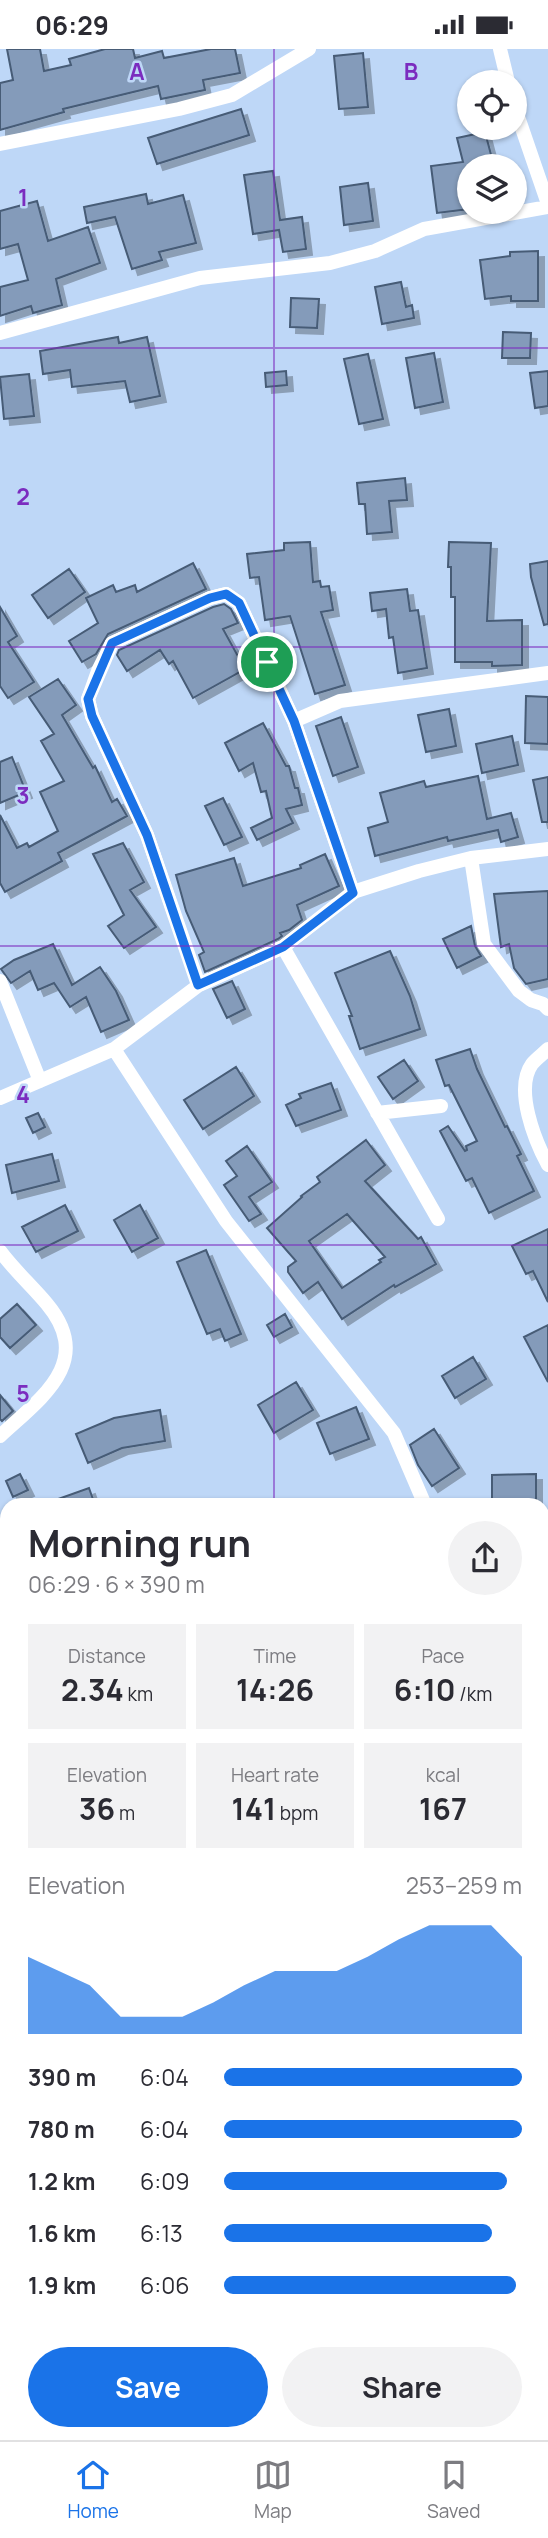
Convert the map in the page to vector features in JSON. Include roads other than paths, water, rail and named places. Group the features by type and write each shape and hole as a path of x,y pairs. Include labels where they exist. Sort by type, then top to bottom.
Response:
{"street":[{"path":"0,144 179,109 232,95 309,49"},
{"path":"500,49 505,70"},
{"path":"0,333 200,278 330,263 375,251 424,229 548,205 526,140"},
{"path":"198,985 147,835 92,716 88,699 112,643 210,598 226,594 239,603 294,721 353,893"},
{"path":"294,721 340,701 548,673"},
{"path":"0,1098 114,1049 198,985 283,947 353,893 419,871 471,858 548,849"},
{"path":"471,858 484,944 519,991 548,1009"},
{"path":"283,947 438,1219"},
{"path":"0,981 40,1081"},
{"path":"114,1049 226,1221 394,1433 422,1498"},
{"path":"548,1049 531,1065 525,1090 528,1116 548,1165"},
{"path":"377,1113 441,1106"},
{"path":"0,1251 13,1269 47,1304 64,1329 66,1360 51,1389 0,1436"}]}
